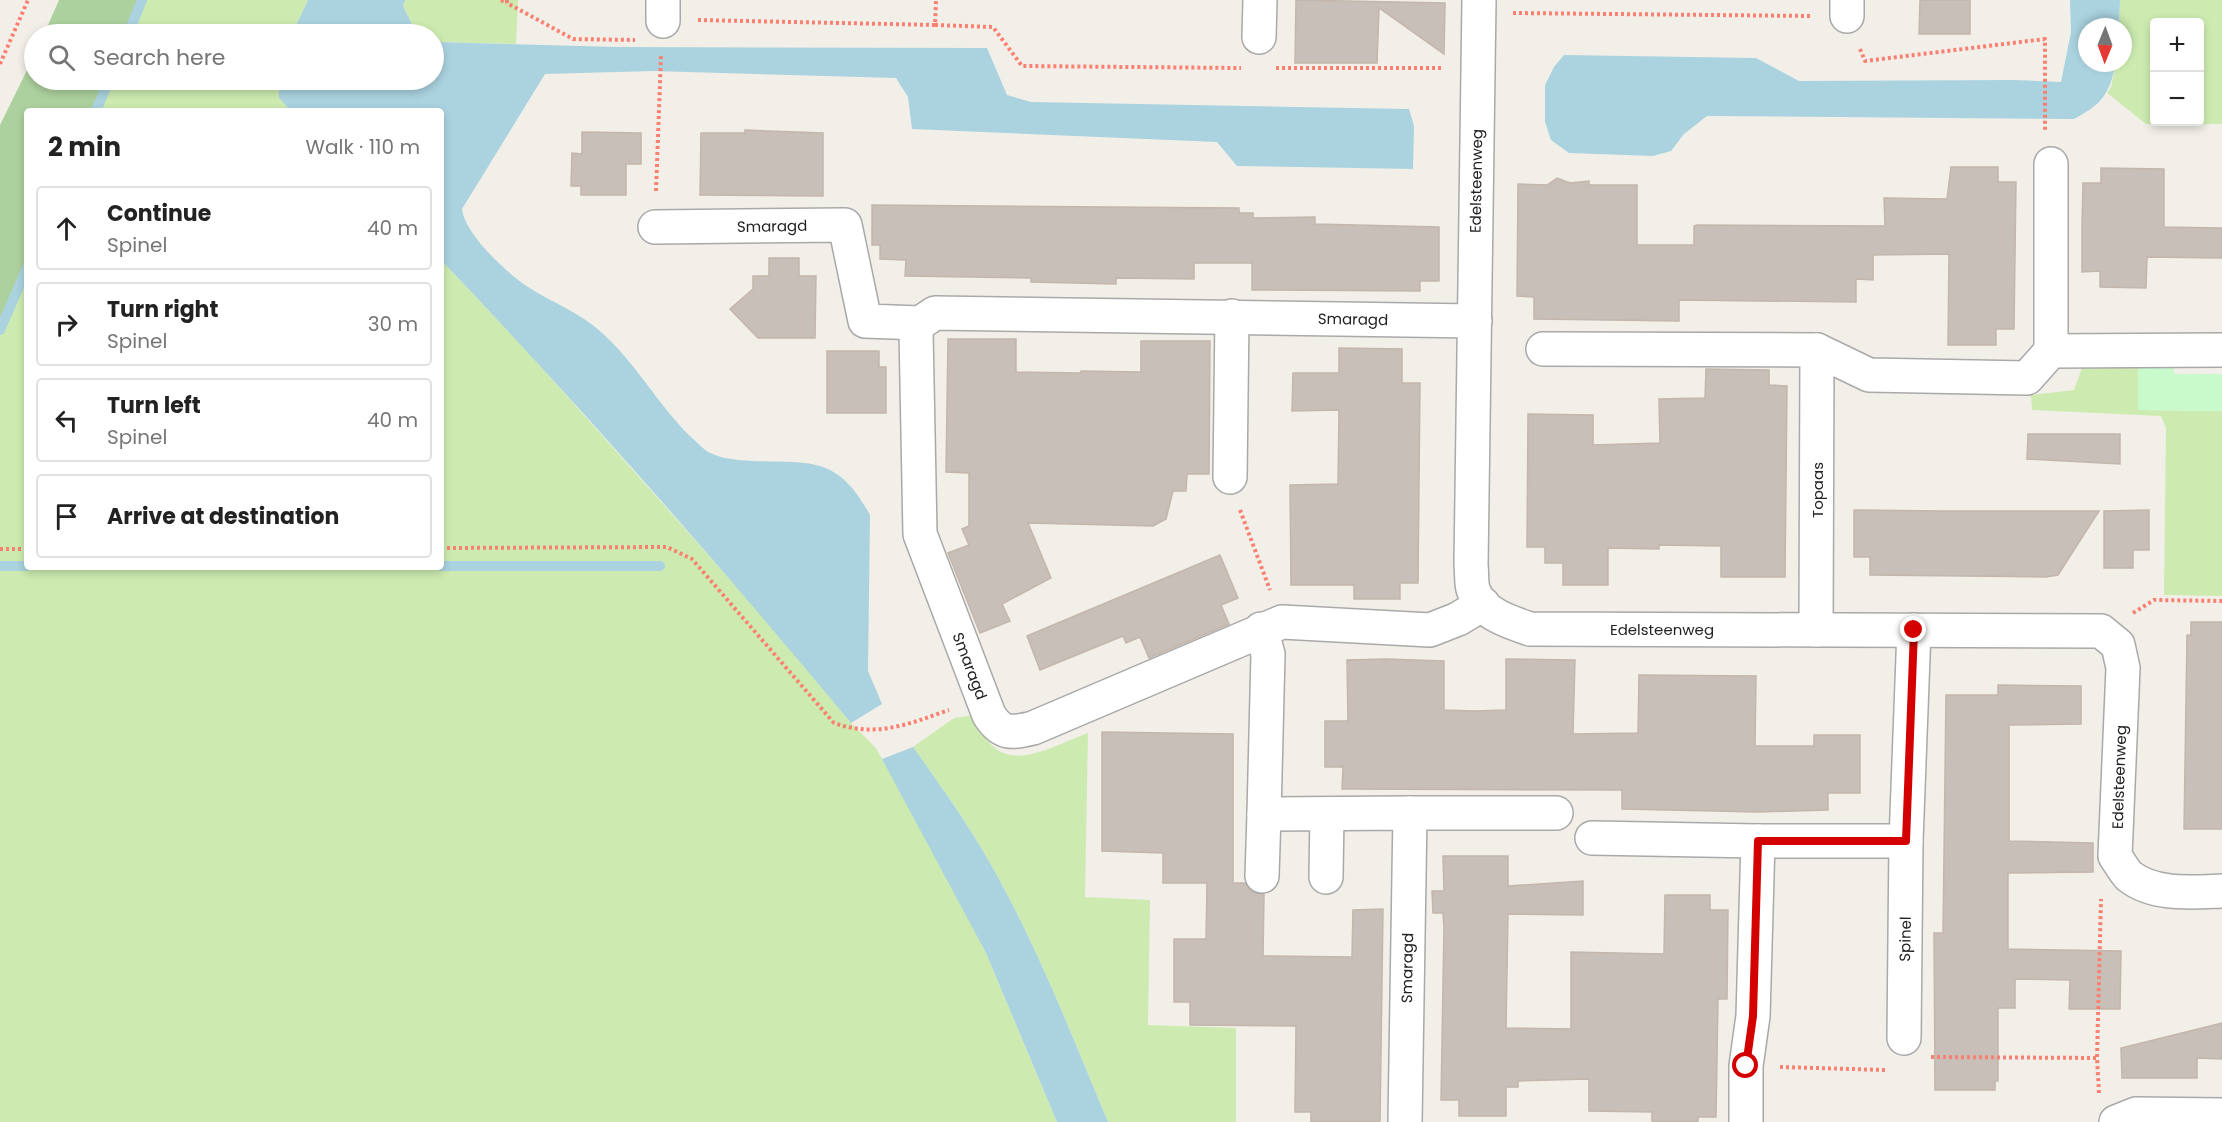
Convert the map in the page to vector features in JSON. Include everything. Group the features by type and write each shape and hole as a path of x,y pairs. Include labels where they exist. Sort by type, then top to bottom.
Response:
{"street":[{"path":"1260,0 1260,53"},
{"name":"Edelsteenweg","path":"1479,6 1471,565 1473,590 1482,604 1501,619 1530,629 2101,632 2118,645 2123,668 2115,856"},
{"path":"1543,349 1817,350 1869,375 2027,378 2051,351 2048,148"},
{"name":"Smaragd","path":"655,227 845,225 865,321 920,323 935,313 1475,321"},
{"path":"1230,477 1232,316"},
{"name":"Smaragd","path":"920,323 915,343 920,534 982,697 997,727 1012,733 1033,728 1271,626 1430,630 1458,619 1482,604"},
{"name":"Topaas","path":"1816,630 1817,350"},
{"path":"2051,351 2222,350"},
{"path":"1262,876 1268,654 1271,626"},
{"name":"Spinel","path":"1904,1038 1906,841 1914,630"},
{"name":"Smaragd","path":"1404,1122 1410,813"},
{"path":"1264,814 1556,813"},
{"path":"1326,877 1328,814"},
{"path":"1592,838 1906,841"},
{"path":"1746,1122 1746,1066 1753,1016 1758,841"},
{"path":"2115,856 2128,875 2149,887 2181,892 2222,891"},
{"path":"2116,1122 2136,1114 2222,1115"}],"path":[{"path":"0,64 28,0"},
{"path":"501,0 573,39 643,40 663,10"},
{"path":"935,24 936,0"},
{"path":"1479,6 1847,8 1865,61 2045,39 2048,148"},
{"path":"663,10 993,27 1022,66 1260,53 1478,68"},
{"path":"655,227 663,10"},
{"path":"1230,477 1271,626"},
{"path":"444,548 667,547 693,559 834,723 854,730 878,730 909,724 982,697"},
{"path":"0,549 24,549"},
{"path":"2101,632 2154,600 2222,601"},
{"path":"2115,856 2102,875 2097,1058 2099,1097 2116,1122"}],"green space":[{"path":"59,0 142,0 131,24 48,24"},
{"path":"142,0 308,0 297,24 131,24"},
{"path":"405,0 518,0 516,44 444,42 444,24 412,24 403,6"},
{"path":"2120,0 2222,0 2222,124 2204,124 2204,18 2150,18 2150,124 2146,124 2107,93 2111,87 2114,72 2132,72 2132,18 2119,18"},
{"path":"24,76 24,90 103,90 95,108 24,108 24,277 0,334 0,125"},
{"path":"103,90 279,90 279,98 288,108 95,108"},
{"path":"444,263 526,350 759,612 851,723 876,748 986,953 1057,1122 0,1122 0,334 24,277 24,570 444,570"},
{"path":"2083,365 2138,365 2138,410 2222,411 2222,596 2164,595 2166,428 2161,416 2032,410 2031,395 2074,390"},
{"path":"2138,365 2174,365 2174,374 2222,374 2222,411 2138,410"},
{"path":"974,715 984,735 995,748 1008,754 1022,756 1037,753 1088,733 1085,897 1150,900 1148,1025 1236,1028 1236,1122 1108,1122 1057,1000 1015,910 970,829 913,747 954,718"}],"water":[{"path":"308,0 405,0 403,6 412,24 297,24"},
{"path":"2070,0 2120,0 2119,18 2078,18 2078,72 2113,72 2107,91 2098,103 2074,119 1707,116 1684,134 1671,151 1653,156 1569,153 1551,140 1545,122 1545,85 1554,67 1564,55 1756,58 1799,81 2014,80 2061,82 2071,32"},
{"path":"444,42 616,47 987,48 1007,95 1031,102 1409,109 1414,126 1413,169 1237,166 1217,142 912,129 908,97 896,78 653,71 545,74 462,209 465,219 487,251 516,278 575,313 602,333 626,357 679,425 708,452 735,460 807,463 822,467 846,482 858,496 870,515 868,671 882,704 851,723 650,488 444,263 444,108 288,108 279,98 279,90 444,90"},
{"path":"913,747 970,829 1015,910 1057,1000 1108,1122 1057,1122 986,953 882,759"}],"building":[{"path":"1296,0 1445,3 1444,54 1379,8 1377,63 1295,63"},
{"path":"1920,0 1970,0 1970,34 1919,34"},
{"path":"745,130 823,133 823,196 700,195 701,133 745,133"},
{"path":"582,132 641,133 641,164 626,164 626,195 581,195 581,186 571,186 572,153 582,154"},
{"path":"1951,167 1998,167 1998,182 2016,182 2014,329 1996,329 1996,345 1948,345 1949,254 1873,255 1873,280 1856,279 1856,302 1679,300 1679,321 1534,319 1534,297 1517,296 1518,184 1547,185 1557,178 1570,183 1589,181 1589,185 1637,185 1637,245 1694,245 1694,226 1697,225 1885,226 1884,198 1947,199"},
{"path":"2101,168 2164,169 2164,227 2222,228 2222,258 2147,257 2146,288 2100,287 2100,271 2082,272 2082,226 2083,183 2101,183"},
{"path":"872,205 1239,208 1239,213 1253,213 1253,218 1315,217 1315,224 1439,227 1439,281 1420,281 1420,291 1252,290 1252,263 1194,263 1194,279 1116,278 1116,284 1031,282 1031,278 905,276 906,260 880,259 880,245 872,245"},
{"path":"769,258 799,258 799,276 816,276 815,338 758,338 730,309 753,289 753,276 769,276"},
{"path":"948,339 1016,339 1016,372 1081,373 1081,371 1141,372 1141,341 1210,341 1209,474 1187,474 1186,491 1173,491 1166,519 1153,526 1028,523 1051,578 1002,604 1010,621 980,633 948,553 969,545 962,529 969,526 969,473 946,472"},
{"path":"1339,348 1402,349 1402,383 1420,383 1418,583 1400,583 1400,599 1354,599 1354,585 1291,585 1290,485 1338,484 1339,410 1292,411 1293,373 1339,373"},
{"path":"827,351 879,351 879,367 886,367 886,413 827,413"},
{"path":"1706,369 1769,370 1769,385 1787,386 1785,577 1721,577 1721,546 1659,545 1659,549 1608,548 1608,585 1563,585 1563,563 1545,563 1545,547 1527,547 1528,414 1593,415 1593,445 1660,443 1659,399 1705,398"},
{"path":"2028,434 2120,434 2120,464 2027,459"},
{"path":"1854,510 2099,511 2058,575 2046,577 1870,575 1870,557 1854,557"},
{"path":"2149,510 2149,550 2133,550 2133,568 2104,568 2104,511"},
{"path":"1220,555 1238,598 1221,605 1229,624 1149,658 1140,637 1126,643 1123,636 1040,670 1027,636"},
{"path":"2191,622 2222,622 2222,829 2184,829 2187,635 2191,635"},
{"path":"1506,659 1575,660 1573,734 1638,733 1639,675 1756,676 1755,746 1814,746 1814,735 1860,735 1860,793 1828,793 1828,810 1758,812 1622,809 1622,790 1342,789 1343,767 1325,767 1325,721 1348,721 1347,660 1444,661 1444,710 1474,711 1506,710"},
{"path":"1998,685 2081,686 2081,724 2009,725 2009,841 2093,843 2093,872 2008,873 2008,949 2121,951 2120,1009 2069,1009 2070,980 2015,979 2015,1008 1998,1008 1998,1081 1995,1081 1995,1090 1935,1090 1934,933 1943,933 1946,695 1998,695"},
{"path":"1102,732 1233,734 1233,883 1245,883 1253,892 1264,894 1263,956 1352,957 1353,910 1383,909 1380,1122 1311,1122 1311,1112 1295,1112 1296,1026 1190,1025 1190,1002 1174,1002 1174,939 1206,939 1207,883 1163,883 1163,853 1102,851"},
{"path":"1443,856 1508,856 1508,886 1583,881 1583,915 1508,914 1506,1028 1571,1029 1571,952 1664,954 1665,895 1710,895 1710,910 1728,910 1727,999 1718,999 1716,1117 1698,1117 1698,1122 1652,1122 1652,1112 1589,1111 1589,1079 1518,1081 1518,1087 1506,1087 1506,1116 1459,1116 1459,1100 1441,1100 1444,928 1443,913 1433,913 1432,891 1444,891"},
{"path":"2222,1023 2222,1059 2197,1058 2197,1078 2122,1078 2121,1048"}],"waterway":[{"path":"132,24 142,0"},
{"path":"97,108 105,90"},
{"path":"0,330 24,275"},
{"path":"0,566 24,566"},
{"path":"444,566 660,566"}],"route":[{"path":"1746,1066 1753,1016 1758,841 1906,841 1914,630"}]}
